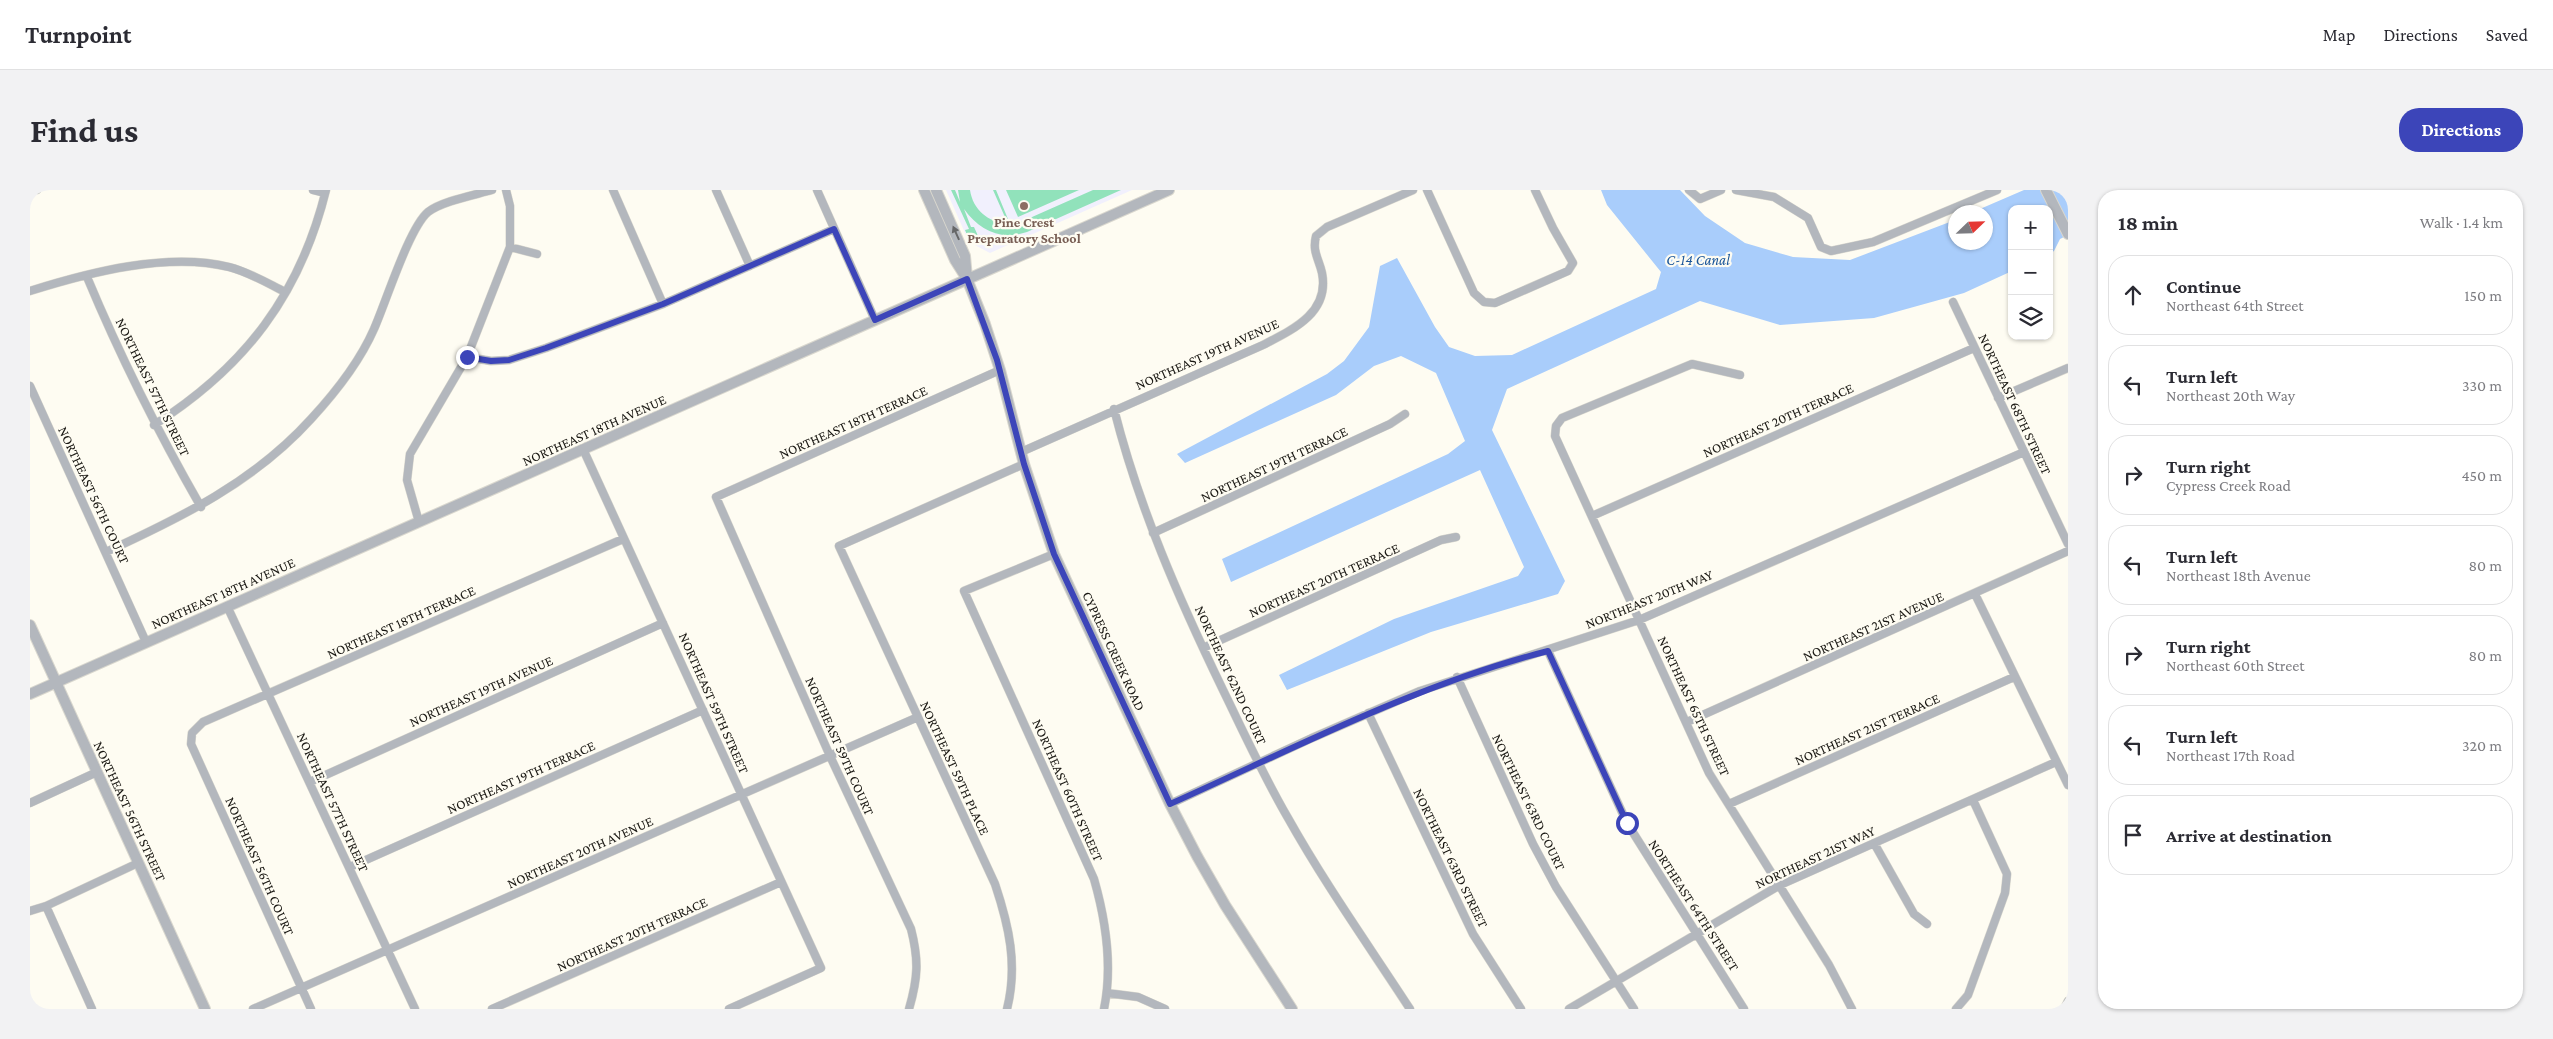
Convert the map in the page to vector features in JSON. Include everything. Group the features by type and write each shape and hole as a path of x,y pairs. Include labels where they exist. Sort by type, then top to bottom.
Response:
{"street":[{"path":"30,192 37,190"},
{"path":"154,424 188,403 240,357 267,322 298,272 318,221 325,191 314,190"},
{"path":"106,552 201,507 263,464 311,419 347,374 373,331 414,232 424,216 435,208 492,190"},
{"path":"419,522 407,480 410,454 467,357 510,247 510,206 506,190"},
{"path":"613,190 663,304"},
{"path":"716,190 750,266"},
{"path":"817,190 875,320"},
{"name":"CYPRESS CREEK ROAD","path":"924,190 955,260 967,279 985,324 1000,370 1020,452 1054,554 1170,804 1225,905 1288,1007"},
{"name":"CYPRESS CREEK ROAD","path":"936,190 965,256 967,279"},
{"name":"NORTHEAST 18TH AVENUE","path":"30,694 1168,190"},
{"name":"NORTHEAST 19TH AVENUE","path":"1020,452 1263,345 1295,328 1308,318 1315,309 1322,288 1322,273 1314,255 1316,236 1327,227 1413,190"},
{"path":"1427,190 1474,293 1484,302 1495,303 1568,271 1574,264 1553,228 1535,190"},
{"path":"1688,190 1700,199 1721,190"},
{"path":"1736,190 1774,197 1808,218 1821,247 1832,251 1873,242 1997,190"},
{"path":"2046,190 2068,234"},
{"path":"467,357 491,361 509,360 546,348 663,304 834,229"},
{"path":"510,247 537,254"},
{"path":"30,291 163,261 200,262 230,267 257,277 285,292"},
{"name":"NORTHEAST 57TH STREET","path":"87,277 119,352 154,424 201,507"},
{"name":"NORTHEAST 68TH STREET","path":"1953,302 2068,544"},
{"name":"NORTHEAST 20TH TERRACE","path":"1592,516 1974,348"},
{"name":"NORTHEAST 65TH STREET","path":"1740,376 1692,364 1562,418 1556,426 1555,436 1709,773 1829,965 1852,1009"},
{"path":"1998,398 2068,368"},
{"name":"NORTHEAST 18TH TERRACE","path":"716,497 1000,370"},
{"name":"NORTHEAST 56TH COURT","path":"30,386 146,642"},
{"name":"NORTHEAST 62ND COURT","path":"1114,409 1129,469 1153,533 1203,648 1259,764 1320,872 1410,1009"},
{"name":"NORTHEAST 19TH TERRACE","path":"1153,533 1390,424 1404,414"},
{"name":"NORTHEAST 59TH STREET","path":"583,449 821,968 729,1009"},
{"name":"NORTHEAST 20TH WAY","path":"1170,804 1368,713 1457,678 1548,651 1639,620 2024,452"},
{"name":"NORTHEAST 59TH PLACE","path":"1008,1009 1012,989 1013,956 1007,921 995,884 839,546 1024,464"},
{"name":"NORTHEAST 59TH COURT","path":"716,497 830,756 911,929 917,952 916,984 909,1009"},
{"name":"NORTHEAST 20TH TERRACE","path":"1203,648 1441,540 1456,537"},
{"name":"NORTHEAST 18TH TERRACE","path":"192,733 203,722 623,539"},
{"name":"NORTHEAST 21ST AVENUE","path":"1687,722 2068,551"},
{"name":"NORTHEAST 60TH STREET","path":"1054,554 964,591 1094,879 1102,908 1106,938 1107,993 1104,1009"},
{"path":"1975,594 2068,785"},
{"name":"NORTHEAST 57TH STREET","path":"227,606 389,949 415,1009"},
{"name":"NORTHEAST 19TH AVENUE","path":"310,782 663,623"},
{"name":"NORTHEAST 56TH STREET","path":"30,625 205,1009"},
{"name":"NORTHEAST 64TH STREET","path":"1548,651 1627,823 1744,1009"},
{"name":"NORTHEAST 21ST TERRACE","path":"1729,804 2014,677"},
{"name":"NORTHEAST 63RD COURT","path":"1457,678 1533,844 1556,887 1634,1009"},
{"name":"NORTHEAST 19TH TERRACE","path":"350,867 703,710"},
{"name":"NORTHEAST 63RD STREET","path":"1368,713 1473,934 1521,1009"},
{"name":"NORTHEAST 20TH AVENUE","path":"253,1009 918,717"},
{"name":"NORTHEAST 56TH COURT","path":"192,733 192,744 311,1009"},
{"name":"NORTHEAST 21ST WAY","path":"1569,1009 1780,885 2056,762"},
{"path":"30,803 97,772"},
{"path":"1956,1009 1968,995 2005,893 2006,874 1973,800"},
{"path":"1874,843 1914,914 1927,924"},
{"path":"30,911 46,906 138,863"},
{"name":"NORTHEAST 20TH TERRACE","path":"492,1009 782,882"},
{"path":"46,906 92,1009"},
{"path":"1107,993 1138,997 1165,1009"},
{"path":"2064,1009 2068,1001"}],"shaded area":[{"name":"Pine Crest Preparatory School","path":"946,190 1132,190 990,253 969,242"}],"green space":[{"path":"951,190 955,190 960,202 958,190 970,190 974,203 983,214 994,221 1008,224 993,190 996,190 1010,224 1023,221 1093,190 1121,190 1027,232 1017,234 1008,235 991,232 976,223 964,209 971,227 974,227 979,238 970,242 965,230 969,229"},
{"path":"1006,190 1079,190 1018,217"}],"water":[{"name":"C-14 Canal","path":"1601,190 1680,190 1705,216 1745,243 1793,257 1850,260 1948,223 1948,250 1993,250 1993,205 1989,205 2024,190 2068,190 2068,235 2060,239 2053,252 2053,205 2008,205 2008,273 1964,293 1874,318 1780,325 1700,301 1507,389 1492,430 1565,581 1558,594 1431,632 1287,690 1279,675 1394,619 1518,576 1524,567 1480,470 1231,582 1222,559 1448,454 1465,441 1436,373 1401,356 1374,366 1336,395 1185,463 1177,454 1327,374 1344,361 1369,327 1380,266 1397,258 1435,327 1449,347 1475,356 1512,355 1656,289 1661,272 1607,205"}],"place":[{"name":"Pine Crest Preparatory School","path":"1024,206"}],"route":[{"path":"467,357 491,361 509,360 546,348 663,304 834,229 875,320 967,279 997,360 1024,464 1054,554 1170,804 1312,738 1420,691 1512,660 1548,651 1627,823"}]}
